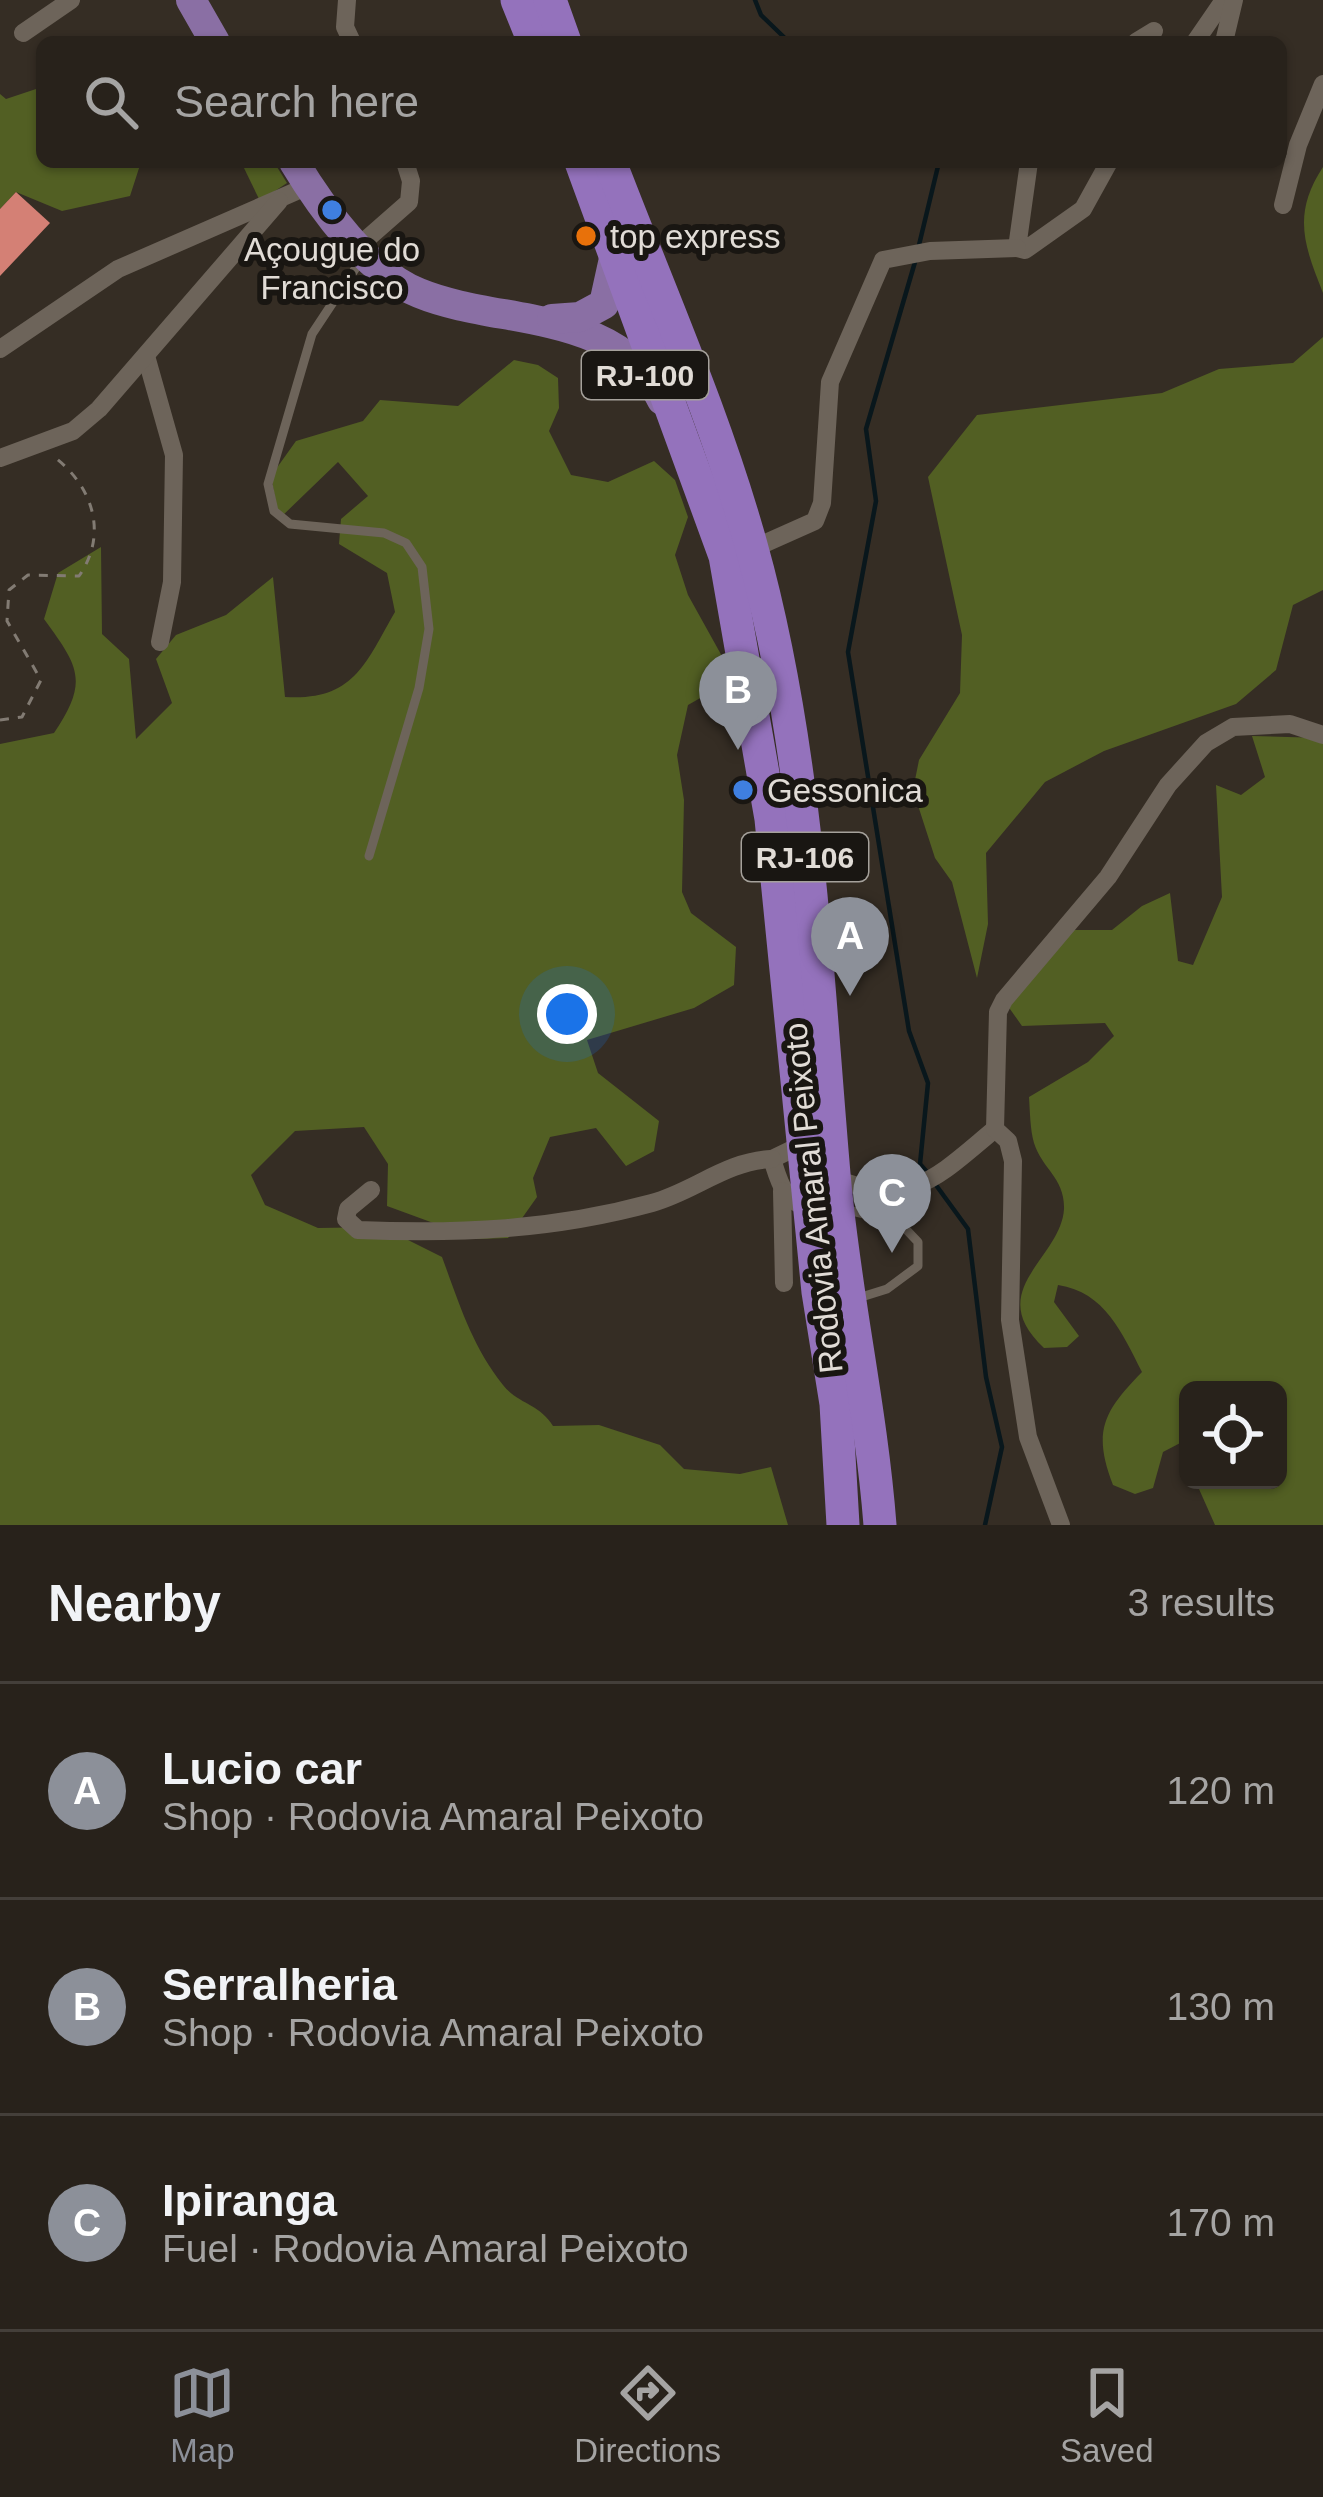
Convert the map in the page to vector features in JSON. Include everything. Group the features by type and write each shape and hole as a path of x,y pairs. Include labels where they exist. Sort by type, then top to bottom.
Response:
{"highway":[{"path":"517,0 532,36"},
{"path":"550,0 564,36"},
{"name":"RJ-106","path":"583,168 615,246"},
{"name":"Rodovia Amaral Peixoto","path":"612,168 752,549 796,795 816,1196 843,1525"},
{"name":"Rodovia Amaral Peixoto","path":"615,246 725,556 757,731 790,973 788,1151 816,1196 850,1301 874,1444 880,1525"}],"main road":[{"path":"191,0 212,36"},
{"name":"RJ-100","path":"301,174 386,274 417,293 546,320 584,333 642,371 659,393 698,476"},
{"name":"RJ-100","path":"546,320 580,317 604,304 614,280 615,246"}],"street":[{"path":"23,33 71,0"},
{"path":"347,0 345,27 349,36"},
{"path":"1200,36 1224,0"},
{"path":"1225,36 1234,0"},
{"path":"1146,36 1154,31"},
{"path":"1283,205 1298,146 1323,84"},
{"path":"363,249 409,202 407,168"},
{"path":"1017,248 1028,168"},
{"path":"752,549 815,520 822,503 830,382 880,264 930,251 1036,246 1071,221 1105,168"},
{"path":"0,458 73,431 146,356 301,174"},
{"path":"0,350 118,269 206,226 279,201"},
{"path":"146,356 174,455 172,582 160,642"},
{"path":"1060,1525 1028,1437 1010,1320 1013,1161 1007,1142 994,1129 998,1012 1108,877 1168,785 1206,743 1233,728 1290,724 1323,735"},
{"path":"784,1283 816,1196 891,1194 919,1186 944,1172 994,1129"},
{"path":"370,1190 348,1209 346,1219 358,1230 530,1230 659,1201 728,1166 788,1151"}],"lane":[{"path":"363,249 312,334 268,484 274,512 290,524 384,533 406,543 422,567 429,629 419,688 369,856"},
{"path":"816,1196 899,1222 918,1242 918,1266 905,1278 850,1301"}],"path":[{"path":"0,720 25,715 41,680 7,621 8,590 28,575 79,576 95,521 87,490 40,446"}],"green space":[{"path":"36,89 36,168 139,168 130,196 62,211 16,192 0,209 0,94 6,99"},
{"path":"1323,167 1323,293 1311,260 1304,215"},
{"path":"244,168 278,168 287,183 260,201"},
{"path":"1323,337 1323,590 1293,605 1276,670 1236,704 1104,751 1045,782 986,853 988,924 977,978 952,882 935,858 913,790 919,760 960,693 962,635 928,477 977,415 1162,393 1219,369 1293,363"},
{"path":"514,360 538,365 558,378 559,408 549,431 571,475 608,482 654,461 675,480 688,517 675,555 688,595 728,667 718,688 688,705 677,755 684,800 682,892 691,913 736,947 734,985 694,1008 587,1040 598,1073 659,1121 654,1151 626,1166 596,1128 550,1137 533,1178 537,1197 508,1238 477,1239 387,1206 388,1164 364,1127 295,1131 251,1175 265,1205 318,1228 382,1227 442,1257 467,1324 492,1370 509,1391 553,1426 599,1425 660,1445 684,1469 740,1474 771,1467 788,1525 0,1525 0,744 54,733 72,700 72,662 44,619 58,573 101,547 102,634 129,659 136,739 172,703 156,659 176,635 226,615 273,577 285,697 308,697 342,686 365,663 395,612 387,573 339,544 341,519 368,496 338,462 279,519 271,476 296,441 363,421 380,400 458,406"},
{"path":"1252,736 1323,738 1323,1525 1215,1525 1199,1489 1287,1489 1287,1381 1179,1381 1179,1444 1163,1452 1153,1488 1135,1494 1113,1485 1103,1450 1111,1411 1142,1372 1127,1343 1100,1305 1074,1289 1058,1285 1054,1302 1079,1336 1067,1347 1044,1348 1027,1327 1021,1309 1022,1292 1060,1227 1064,1209 1061,1189 1034,1143 1029,1097 1088,1062 1114,1036 1105,1023 1022,1026 1005,1002 1072,930 1112,930 1142,906 1170,893 1178,961 1193,965 1222,897 1216,785 1241,795 1265,777"}],"building":[{"path":"16,192 50,223 0,276 0,209"}],"waterway":[{"path":"755,0 761,15 783,36"},
{"path":"919,245 938,168"},
{"path":"915,262 866,429 876,501 848,652 909,1031 928,1083 920,1164 926,1171"},
{"path":"933,1181 968,1229 986,1377 1002,1447 985,1525"}],"place":[{"name":"Açougue do Francisco","path":"332,210"},
{"name":"top express","path":"586,236"},
{"name":"Serralheria","path":"738,750"},
{"name":"Gessonica","path":"743,790"},
{"name":"Lucio car","path":"850,996"},
{"name":"Ipiranga","path":"892,1253"}]}
